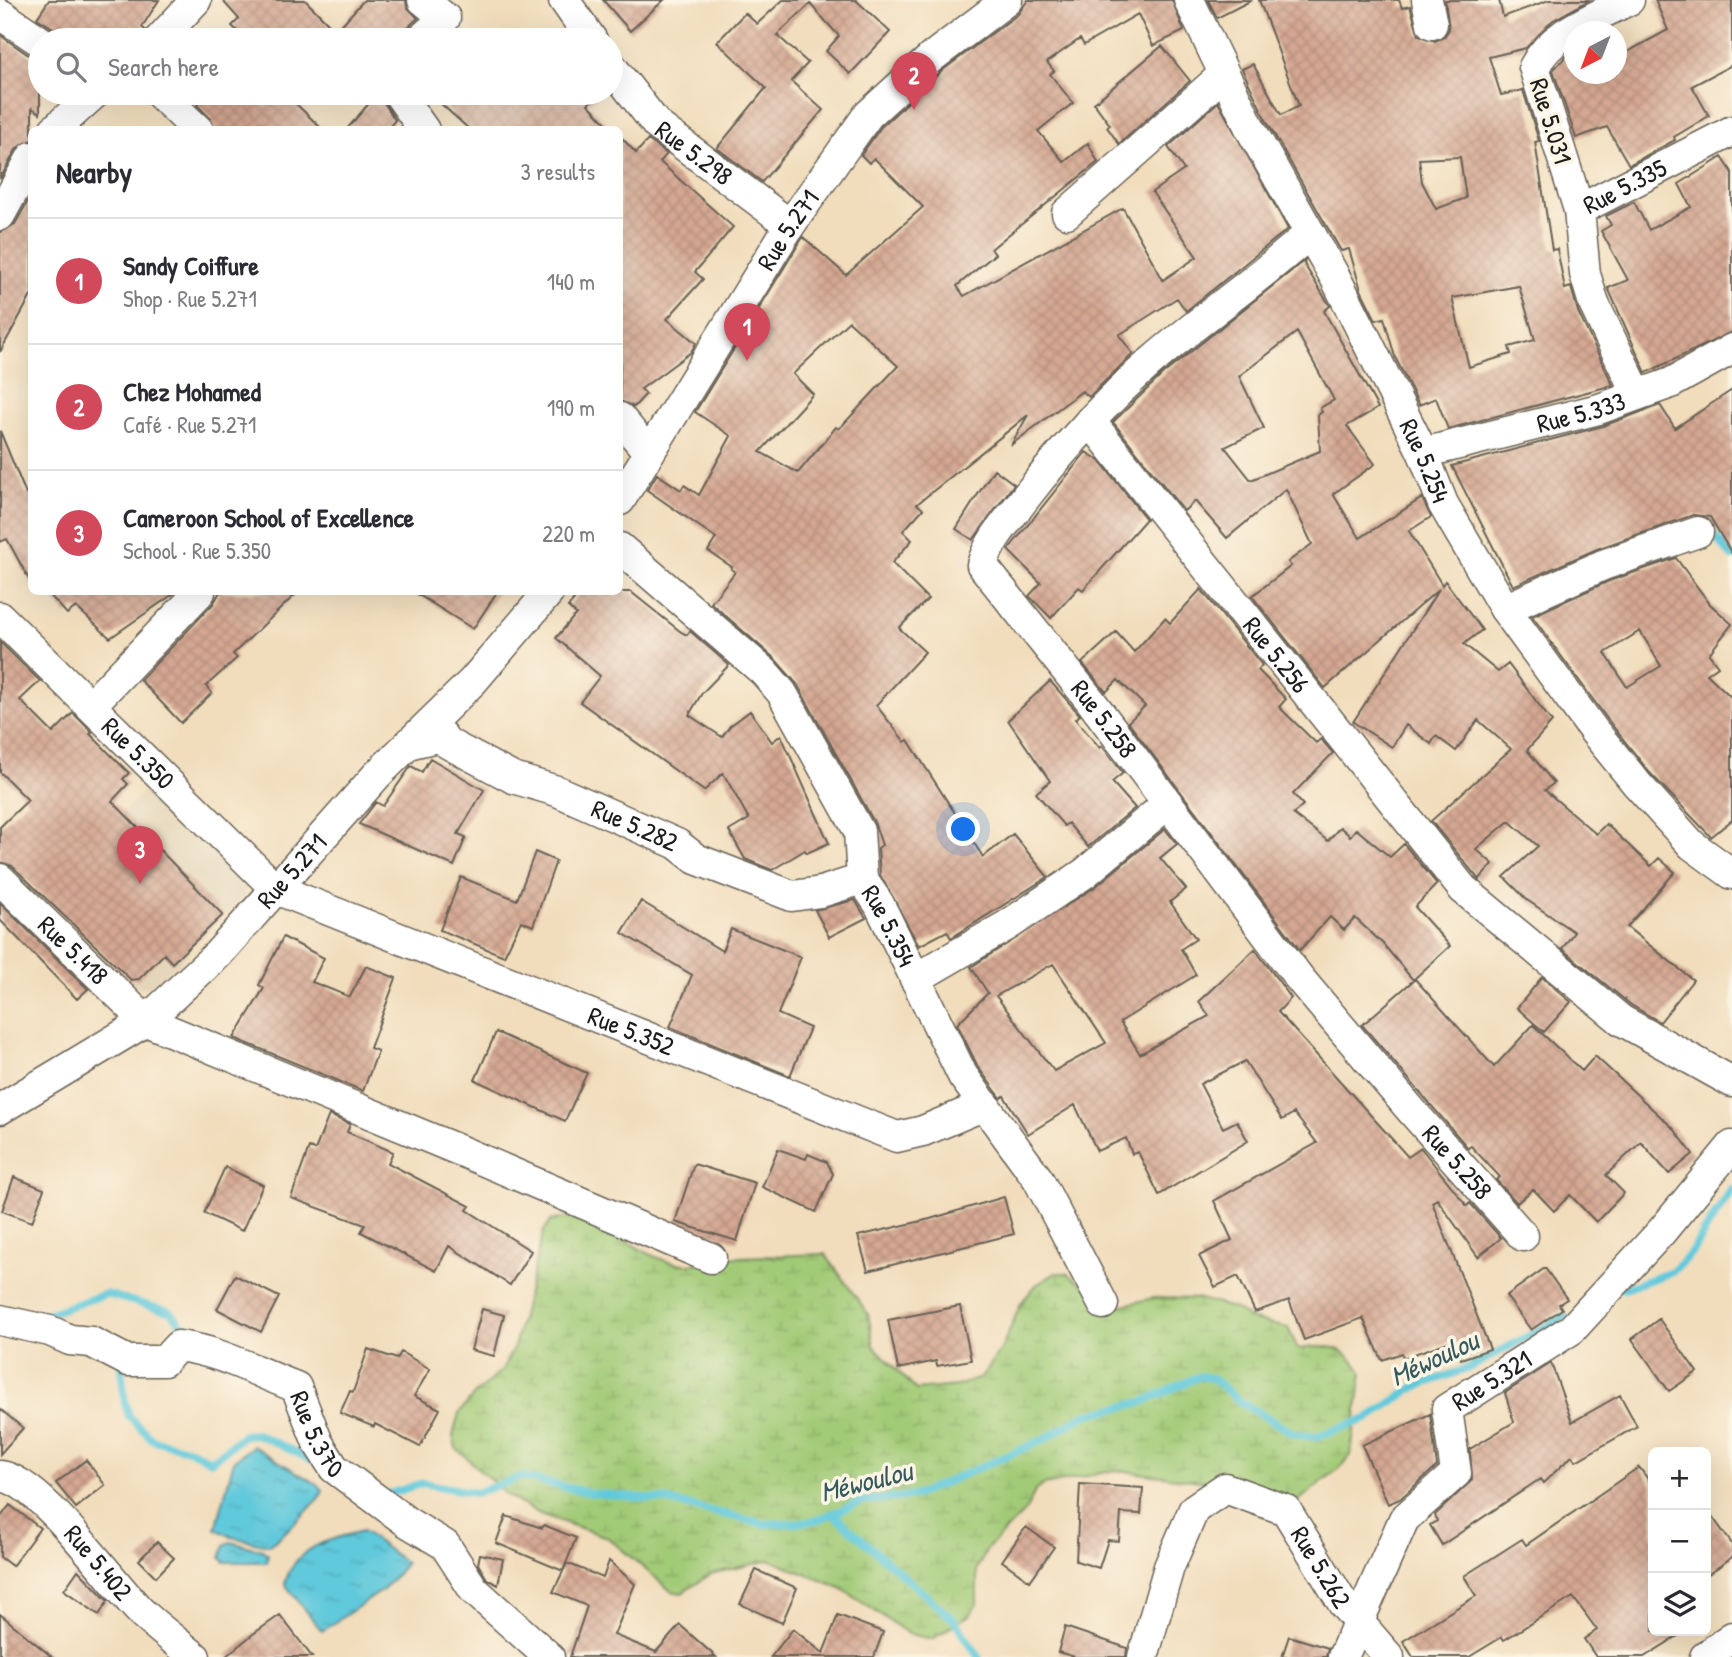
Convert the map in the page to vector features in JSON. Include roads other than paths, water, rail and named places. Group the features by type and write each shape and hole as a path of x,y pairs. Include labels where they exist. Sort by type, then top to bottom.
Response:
{"street":[{"path":"170,28 196,0"},
{"path":"422,0 445,18 434,28"},
{"path":"564,0 584,28"},
{"name":"Rue 5.271","path":"623,495 790,225 868,115 932,57 1007,0"},
{"name":"Rue 5.254","path":"1189,0 1222,76 1335,277 1423,453 1443,504 1505,609 1637,785 1692,845 1732,874"},
{"name":"Rue 5.031","path":"1579,210 1534,67 1548,45 1557,38 1629,0"},
{"path":"0,14 28,33"},
{"path":"1067,213 1222,76"},
{"name":"Rue 5.298","path":"623,81 657,125 790,225"},
{"path":"58,126 82,105"},
{"path":"172,105 194,126"},
{"path":"406,105 421,126"},
{"name":"Rue 5.335","path":"1637,394 1594,304 1585,274 1579,210 1732,131"},
{"path":"0,215 28,164"},
{"name":"Rue 5.258","path":"1310,233 1262,276 1153,361 1090,421 1011,517 990,547 982,565 1090,701 1300,979 1523,1236"},
{"name":"Rue 5.333","path":"1423,453 1599,409 1671,383 1732,349"},
{"name":"Rue 5.256","path":"1090,421 1463,889 1621,1020 1732,1082"},
{"path":"623,422 649,453"},
{"path":"1505,609 1603,565 1698,532"},
{"name":"Rue 5.354","path":"623,551 764,672 782,693 859,831 862,878 879,904 963,1076 1038,1179 1103,1304"},
{"path":"91,705 197,595"},
{"name":"Rue 5.271","path":"0,1109 146,1021 218,954 377,775 472,681 546,595"},
{"name":"Rue 5.350","path":"0,617 276,889"},
{"name":"Rue 5.282","path":"412,743 442,736 447,743 513,778 556,791 677,844 696,859 792,896 821,892 862,878"},
{"path":"915,979 1008,925 1085,873 1166,805"},
{"name":"Rue 5.418","path":"0,879 146,1021"},
{"name":"Rue 5.352","path":"276,889 897,1137 923,1131 985,1105"},
{"path":"146,1021 461,1151 710,1258"},
{"name":"Rue 5.321","path":"1343,1657 1404,1519 1456,1473 1447,1409 1572,1329 1662,1231 1732,1146"},
{"name":"Rue 5.370","path":"0,1320 50,1331 70,1340 91,1342 128,1361 164,1361 178,1346 195,1348 231,1358 296,1387 318,1443 334,1468 445,1545 474,1590 549,1657"},
{"name":"Rue 5.402","path":"0,1476 12,1477 27,1489 94,1556 141,1612 195,1657"},
{"name":"Rue 5.262","path":"1143,1657 1169,1567 1195,1509 1225,1488 1286,1510 1344,1605 1389,1657"},
{"path":"1705,1657 1732,1637"}],"water":[{"path":"253,1446 318,1485 323,1491 298,1520 268,1545 232,1537 216,1529 234,1460"},
{"path":"363,1531 406,1563 383,1590 322,1631 285,1584 290,1571 296,1561 315,1546"},
{"path":"230,1542 262,1550 268,1555 267,1562 225,1562 221,1558 225,1545"}],"waterway":[{"path":"1706,527 1732,556"},
{"name":"Méwoulou","path":"1623,1289 1672,1272 1691,1253 1732,1189"},
{"path":"38,1317 106,1294 171,1312 195,1340"},
{"name":"Méwoulou","path":"383,1496 423,1483 475,1493 522,1477 591,1493 664,1500 765,1524 817,1520 863,1501 914,1496 1043,1440 1085,1415 1143,1402 1200,1376 1212,1378 1242,1403 1295,1434 1315,1437 1367,1419 1415,1387 1469,1368 1564,1317"},
{"name":"Méwoulou","path":"121,1366 129,1416 153,1440 191,1450 211,1461 244,1435 257,1434 320,1464"},
{"path":"833,1514 954,1620 979,1657"}],"place":[{"name":"Chez Mohamed","path":"914,110"},
{"name":"Sandy Coiffure","path":"747,361"},
{"name":"Cameroon School of Excellence","path":"140,884"}]}
